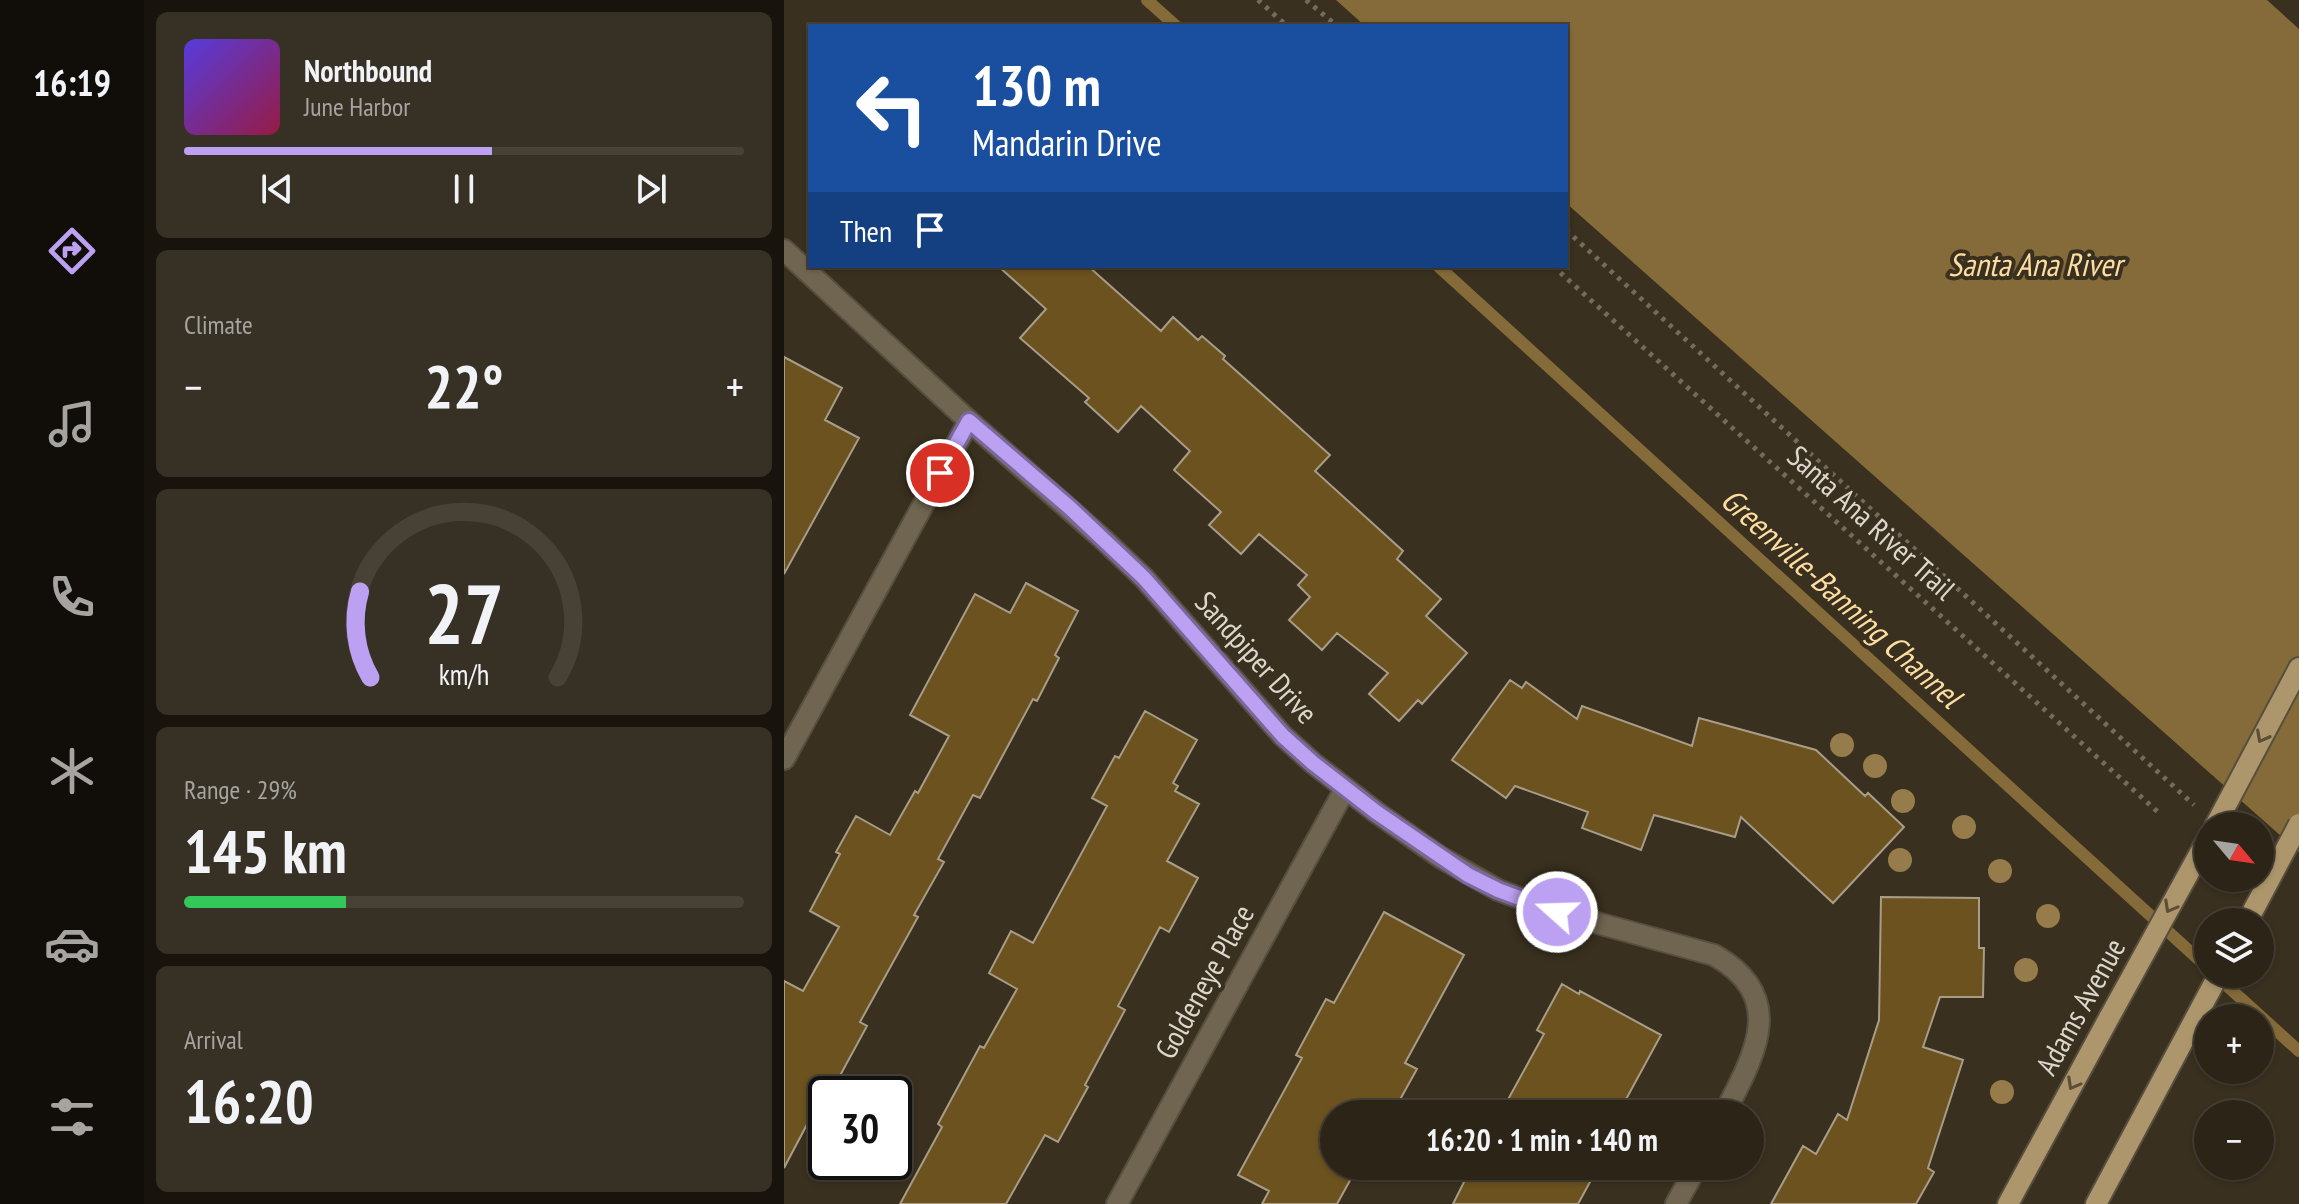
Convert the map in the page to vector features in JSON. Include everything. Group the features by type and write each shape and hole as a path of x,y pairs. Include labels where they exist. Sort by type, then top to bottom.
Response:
{"main road":[{"name":"Adams Avenue","path":"2222,812 2299,668"},
{"path":"2254,908 2299,824"},
{"name":"Adams Avenue","path":"2008,1204 2194,863"},
{"path":"2096,1204 2212,988"}],"street":[{"name":"Sandpiper Drive","path":"784,250 1144,578 1283,736 1345,789 1440,857 1488,885 1557,912 1714,955 1735,970 1752,993 1759,1016 1758,1042 1731,1100"},
{"path":"784,759 969,421"},
{"name":"Goldeneye Place","path":"1117,1204 1345,789"},
{"path":"1676,1204 1689,1180"}],"path":[{"path":"1258,0 1285,24"},
{"path":"1306,0 1335,24"},
{"path":"1568,232 2195,812"},
{"name":"Santa Ana River Trail","path":"1555,268 2159,813"}],"water":[{"name":"Santa Ana River","path":"1336,0 2267,0 2299,29 2299,852 2274,830 2274,812 2254,812 1568,205 1568,24 1363,24"}],"building":[{"path":"1000,268 1090,268 1161,331 1173,317 1198,340 1202,336 1225,356 1223,359 1330,455 1315,471 1403,551 1397,559 1441,599 1426,616 1467,653 1422,704 1418,700 1399,721 1369,694 1388,673 1337,633 1322,650 1289,620 1310,597 1298,585 1307,575 1259,534 1241,554 1209,525 1221,512 1174,470 1190,451 1141,406 1118,432 1085,402 1089,398 1020,338 1046,309"},
{"path":"784,357 842,388 825,420 859,438 784,574"},
{"path":"1026,583 1078,611 1055,655 1059,658 1037,701 1033,699 980,798 973,795 938,859 944,862 914,915 918,917 860,1022 867,1026 840,1076 808,1076 808,1123 784,1168 784,981 803,991 839,927 810,911 856,816 890,835 915,791 918,793 949,736 910,715 975,594 1010,613"},
{"path":"1510,680 1522,688 1526,682 1577,719 1582,706 1692,746 1699,718 1816,750 1904,827 1833,903 1741,817 1735,837 1654,815 1641,850 1582,828 1588,812 1515,786 1506,798 1452,760"},
{"path":"1145,711 1197,740 1173,783 1178,786 1175,791 1199,804 1167,861 1198,878 1169,932 1160,927 1118,1006 1125,1010 1058,1142 1045,1135 1006,1204 900,1204 942,1127 938,1124 980,1046 984,1048 1017,989 989,973 1011,931 1033,943 1107,806 1092,798"},
{"path":"1881,897 1979,898 1979,948 1984,948 1983,997 1940,997 1923,1047 1963,1060 1928,1168 1934,1172 1916,1204 1771,1204 1803,1146 1816,1154 1838,1114 1847,1120 1879,1020"},
{"path":"1384,912 1464,955 1405,1063 1417,1069 1400,1100 1320,1100 1320,1180 1350,1180 1337,1204 1262,1204 1269,1191 1238,1175 1302,1058 1296,1055 1326,999 1334,1003"},
{"path":"1562,984 1661,1035 1626,1100 1508,1100 1544,1034 1537,1030"},
{"path":"1465,1180 1591,1180 1578,1204 1453,1204"}],"waterway":[{"name":"Greenville-Banning Channel","path":"1147,0 1174,24"},
{"name":"Greenville-Banning Channel","path":"1440,268 2194,955"},
{"name":"Greenville-Banning Channel","path":"2229,988 2299,1051"}],"route":[{"path":"940,473 969,421 1069,507 1144,578 1283,736 1313,763 1376,812 1468,875 1557,912"}]}
